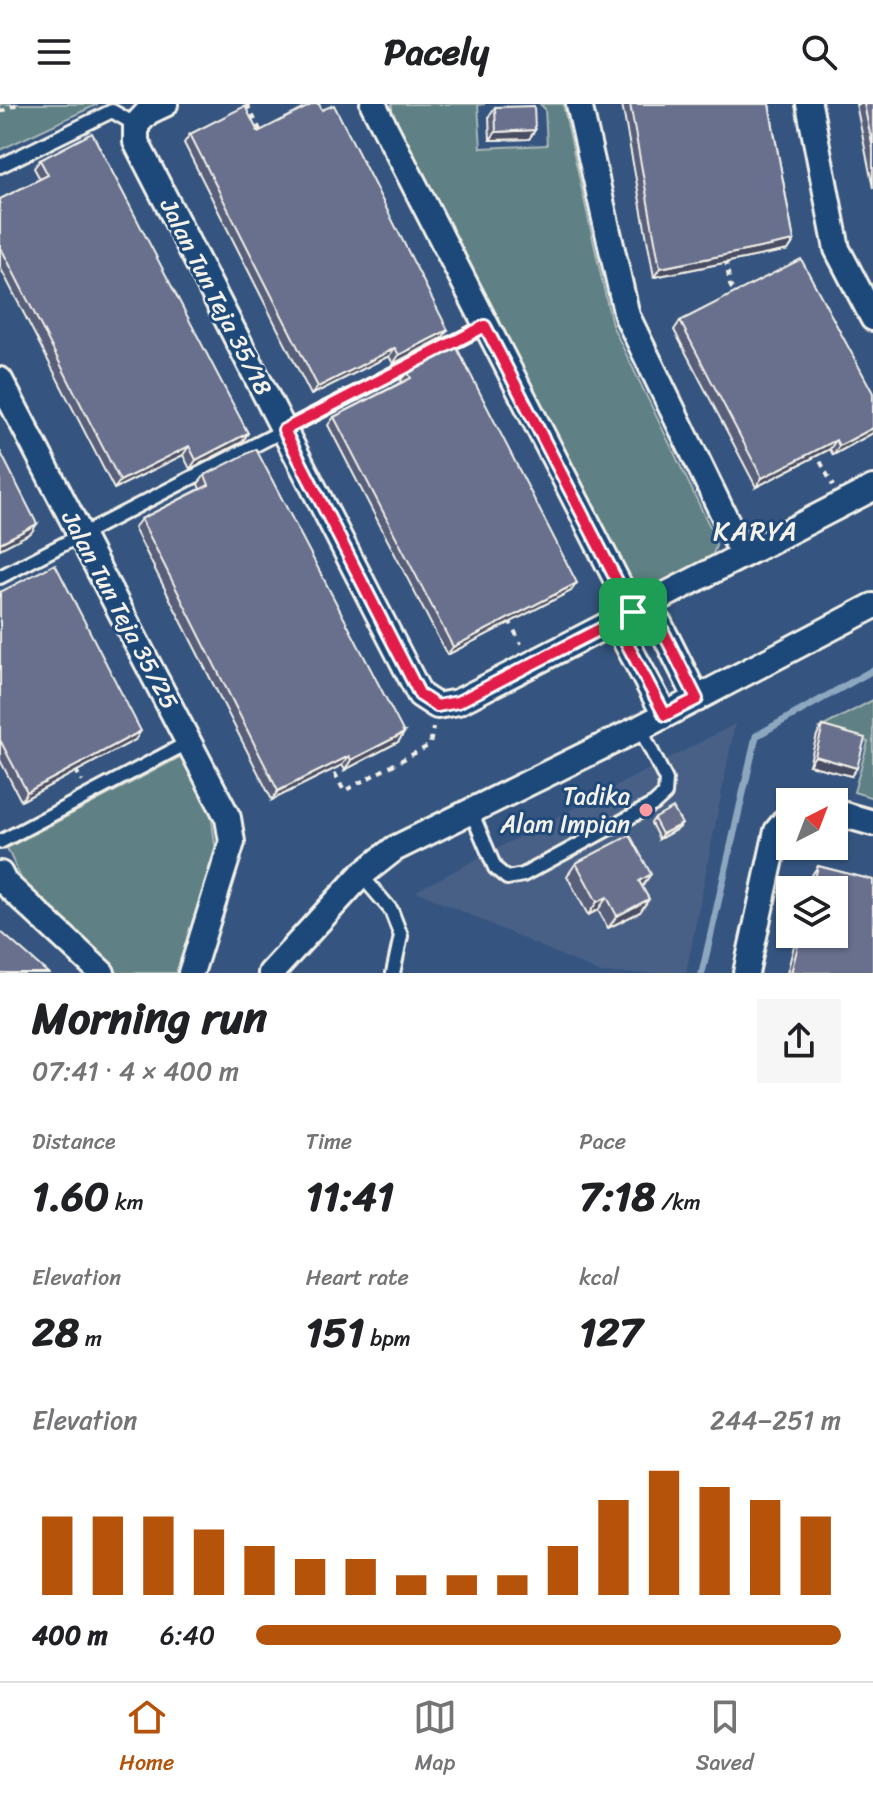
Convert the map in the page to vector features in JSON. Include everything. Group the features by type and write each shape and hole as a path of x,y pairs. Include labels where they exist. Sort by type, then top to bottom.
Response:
{"street":[{"path":"136,125 148,112 165,104"},
{"path":"373,104 633,612 659,623 697,699"},
{"path":"579,104 627,316 743,555"},
{"path":"809,104 837,249 873,318"},
{"name":"Jalan Tun Teja 35/18","path":"136,125 136,142 420,695 437,706"},
{"name":"Jalan Tun Teja 35/25","path":"0,380 228,818 232,842 191,973"},
{"path":"437,706 458,702 873,488"},
{"path":"271,973 361,875 394,849 640,728 873,606"},
{"path":"633,612 626,642 665,715"},
{"path":"848,816 873,823"},
{"path":"746,973 776,836"},
{"path":"0,874 15,893 102,973"}],"lane":[{"path":"0,166 112,111 136,125"},
{"path":"0,577 485,326"},
{"path":"471,811 495,868 507,878 523,875 654,804 665,794 666,780 640,728"},
{"path":"0,842 189,742"},
{"path":"361,875 391,910 401,936 393,973"}],"path":[{"path":"0,112 17,104"},
{"path":"725,255 730,285 737,298"},
{"path":"814,449 842,504"},
{"path":"0,620 89,795"},
{"path":"344,791 430,745 437,706"}],"shaded area":[{"name":"Tadika Alam Impian","path":"735,724 686,973 601,973 416,891"}],"green space":[{"path":"0,104 98,104 0,150"},
{"path":"392,104 485,104 478,105 481,148 547,145 545,109 540,104 563,104 612,325 714,535 716,546 711,559 655,589 639,589 629,581 391,121"},
{"path":"873,700 873,798 854,792 868,742 820,728"},
{"path":"182,756 211,812 216,853 177,973 118,973 24,885 7,848"}],"building":[{"path":"313,104 319,104 322,110 334,105 448,330 399,355 395,348 318,387 190,134 245,106 258,132"},
{"path":"630,104 769,104 794,241 660,268"},
{"path":"864,104 873,104 873,149"},
{"path":"534,106 535,130 496,132 495,107"},
{"path":"92,133 248,433 196,460 189,446 120,481 0,246 0,199 48,175 40,160"},
{"path":"801,259 873,393 873,428 839,446 836,440 762,478 680,321"},
{"path":"456,346 577,583 453,647 334,417 411,378 407,371"},
{"path":"256,449 404,733 278,791 141,519 209,485 205,475"},
{"path":"0,451 37,524 0,543"},
{"path":"55,564 141,731 27,792 0,740 0,592"},
{"path":"823,726 865,738 857,768 815,756"},
{"path":"673,808 682,824 662,834 654,819"},
{"path":"630,835 651,874 639,881 649,899 617,916 607,897 597,902 576,863"},
{"path":"818,866 873,880 873,973 791,973 797,948 848,948 848,876 816,876"},
{"path":"0,931 48,973 0,973"}],"waterway":[{"path":"702,973 756,736 873,670"}],"place":[{"name":"Tadika Alam Impian","path":"646,810"}],"district":[{"name":"KARYA","path":"756,531"}],"route":[{"path":"633,612 458,702 437,706 420,695 284,430 485,326 633,612 626,642 665,715 697,699 659,623 633,612"}]}
